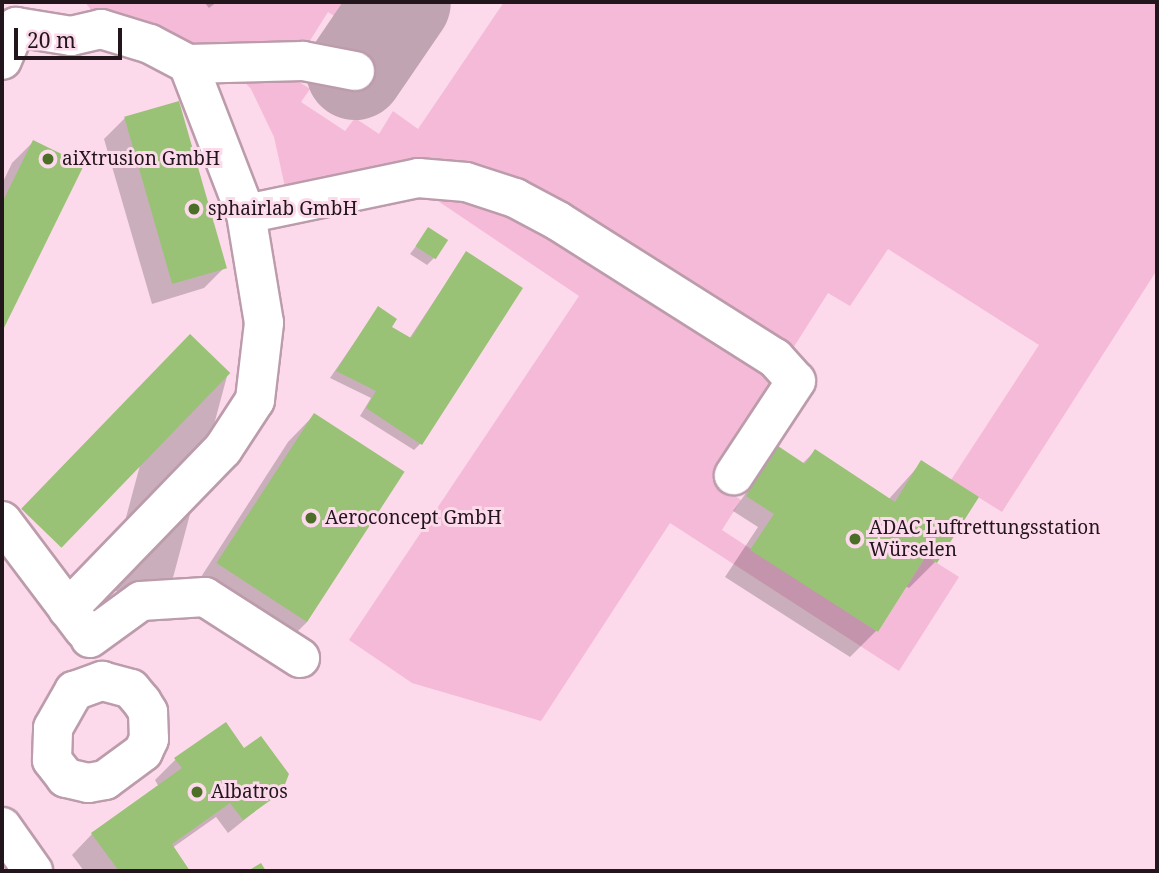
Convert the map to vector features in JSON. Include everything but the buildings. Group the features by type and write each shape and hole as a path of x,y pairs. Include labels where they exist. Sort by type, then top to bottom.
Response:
{"main road":[{"path":"17,29 71,36 101,29 150,44 188,64 303,61 355,71"},
{"path":"79,624 223,449 255,400 264,323 246,214 188,64"},
{"path":"246,214 418,178 466,182 515,198 558,221 775,358 796,381 734,475"},
{"path":"2,521 79,624 102,681"},
{"path":"79,624 141,601 205,597 300,658"},
{"path":"2,827 33,871"}],"shaded area":[{"path":"85,2 371,2 354,29 328,12 306,47 169,46 97,18"},
{"path":"504,2 1157,2 1157,270 1002,512 951,480 1039,345 888,249 850,306 828,293 790,353 488,179 287,196 274,137 251,89 237,74 287,74 310,89 301,102 345,131 355,118 379,134 393,111 418,129"},
{"path":"400,189 501,202 772,375 772,387 712,480 741,500 722,530 878,632 926,556 959,577 899,671 670,523 541,721 412,683 349,640 579,296 426,193"}],"taxiway":[{"path":"355,71 402,2"}],"place":[{"name":"aiXtrusion GmbH","path":"48,159"},
{"name":"sphairlab GmbH","path":"194,209"},
{"name":"Aeroconcept GmbH","path":"311,518"},
{"name":"ADAC Luftrettungsstation Würselen","path":"855,539"},
{"name":"Albatros","path":"197,792"}]}
